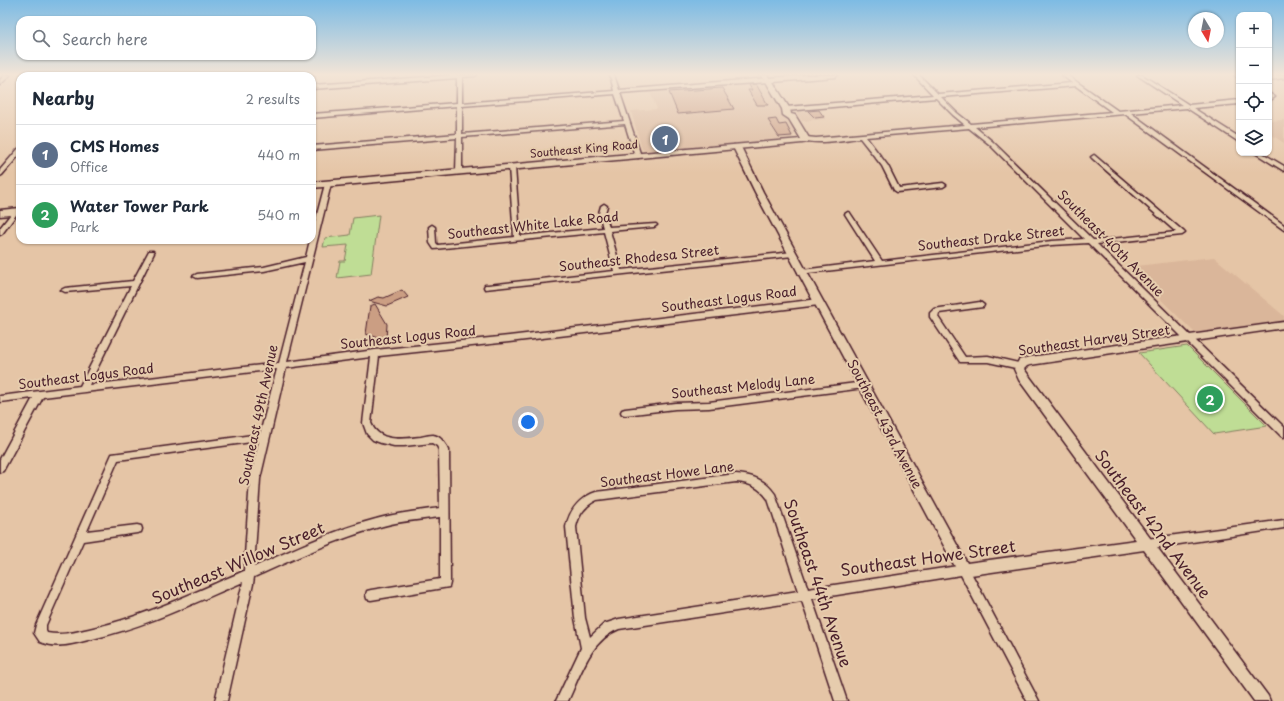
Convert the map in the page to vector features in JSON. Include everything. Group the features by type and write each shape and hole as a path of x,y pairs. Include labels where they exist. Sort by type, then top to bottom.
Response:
{"main road":[{"path":"786,109 787,115 792,117 806,139"},
{"name":"Southeast King Road","path":"316,185 737,147 801,141 806,139"},
{"path":"0,213 16,211"}],"street":[{"path":"316,116 414,108"},
{"path":"459,172 460,108"},
{"path":"623,108 638,156"},
{"path":"786,109 801,108"},
{"name":"Southeast 40th Avenue","path":"949,108 991,144 1284,433"},
{"path":"1110,108 1117,113"},
{"name":"Southeast King Road","path":"806,139 816,140 1170,108"},
{"path":"1190,108 1236,138"},
{"path":"1126,112 1284,228"},
{"path":"316,148 628,122"},
{"path":"862,136 885,166 897,190 943,185"},
{"name":"Southeast 43rd Avenue","path":"737,147 818,302 964,570 1033,701"},
{"path":"0,174 16,155"},
{"path":"1263,156 1284,169"},
{"name":"Southeast Drake Street","path":"802,272 1052,243 1102,242 1182,233 1094,157"},
{"path":"512,167 517,238"},
{"name":"Southeast 49th Avenue","path":"316,231 328,184"},
{"path":"604,206 602,214 618,272"},
{"path":"0,233 16,213"},
{"path":"848,214 880,263"},
{"name":"Southeast White Lake Road","path":"432,227 433,243 436,247 654,225"},
{"name":"Southeast 49th Avenue","path":"221,701 250,573 256,479 264,437 313,244"},
{"path":"83,389 151,253"},
{"name":"Southeast Rhodesa Street","path":"488,287 793,254"},
{"path":"197,276 264,269 309,259"},
{"path":"65,290 136,283"},
{"name":"Southeast Logus Road","path":"0,399 281,366 374,353 516,338 818,302"},
{"name":"Southeast Harvey Street","path":"980,305 937,311 934,313 934,317 963,360 988,359 1020,366 1030,361 1284,326"},
{"path":"371,595 445,583 444,450 440,443 434,440 384,441 374,437 368,430 367,423 374,353"},
{"name":"Southeast 42nd Avenue","path":"1020,366 1020,371 1023,378 1148,544 1263,701"},
{"name":"Southeast Melody Lane","path":"625,412 709,404 864,385"},
{"path":"0,468 40,394"},
{"path":"80,537 116,457 264,437"},
{"name":"Southeast Howe Lane","path":"587,648 580,618 571,527 573,515 581,504 596,496 736,478 747,478 757,482"},
{"name":"Southeast 44th Avenue","path":"757,482 766,488 772,497 806,593 841,701"},
{"name":"Southeast Willow Street","path":"80,537 41,625 40,633 44,638 51,641 125,627 153,617 250,573 368,525 393,519 445,512"},
{"name":"Southeast Howe Street","path":"587,648 608,628 619,624 806,593 1284,524"},
{"path":"80,537 137,529"},
{"path":"562,701 587,648"}],"shaded area":[{"path":"656,108 780,108 796,133 792,138 649,152 642,149 631,111 657,109"},
{"path":"819,110 826,119 802,121 796,112"},
{"path":"1284,120 1284,143 1272,135 1272,121"},
{"path":"1214,257 1284,316 1284,322 1196,334 1128,267"}],"green space":[{"path":"379,215 371,274 337,278 340,261 345,261 348,245 323,247 325,238 350,235 353,218"},
{"path":"1187,346 1267,426 1214,434 1139,353"}],"building":[{"path":"675,108 733,108 734,109 678,114"},
{"path":"819,110 824,117 815,118 808,111"},
{"path":"776,119 779,125 786,124 792,136 779,137 768,120"},
{"path":"402,290 408,297 387,306 369,301 378,297 384,298"},
{"path":"375,304 387,324 386,340 366,334 370,306"}],"place":[{"name":"CMS Homes","path":"665,139"},
{"name":"Water Tower Park","path":"1210,399"}]}
